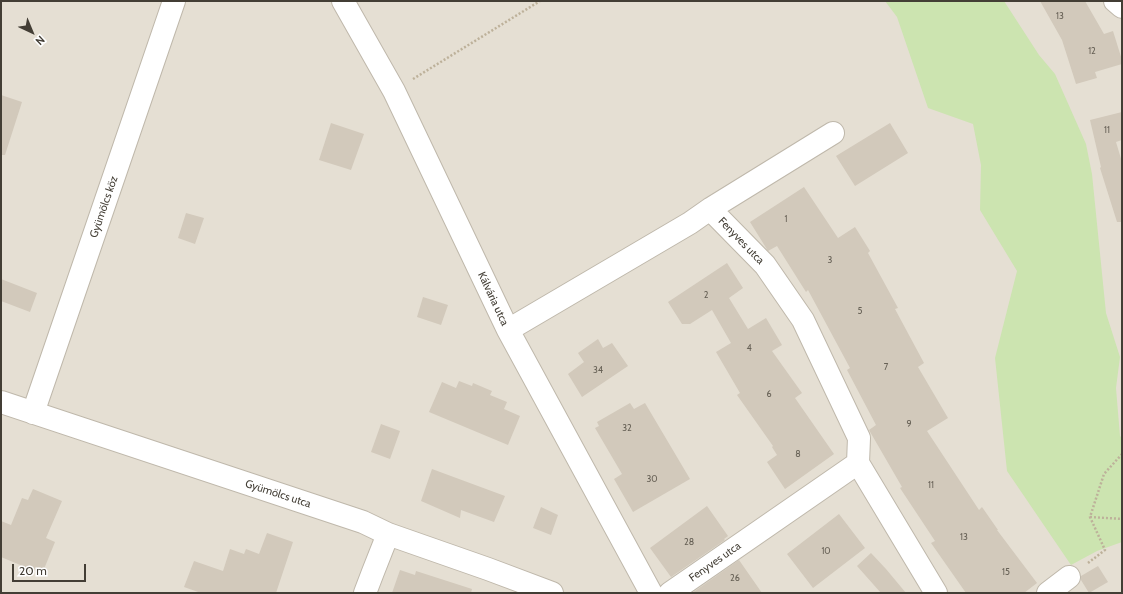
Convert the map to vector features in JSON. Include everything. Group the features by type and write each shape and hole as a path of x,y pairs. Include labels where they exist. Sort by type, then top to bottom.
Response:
{"street":[{"name":"Gyümölcs köz","path":"33,414 174,1"},
{"name":"Kálvária utca","path":"343,1 394,91 508,330 651,593"},
{"path":"1115,1 1122,7"},
{"path":"710,209 833,133"},
{"name":"Fenyves utca","path":"508,330 690,223 710,209 765,265 803,320 859,438 858,463 670,593"},
{"name":"Gyümölcs utca","path":"1,402 33,414 363,522 388,534 552,593"},
{"path":"858,463 936,593"},
{"path":"365,593 388,534"},
{"path":"1048,593 1069,577"}],"path":[{"path":"394,91 540,1"},
{"path":"1104,550 1090,516 1104,474 1122,454"},
{"path":"1090,516 1122,519"}],"shaded area":[{"path":"1,1 1122,1 1122,593 1,593"}],"green space":[{"path":"885,1 1004,1 1039,55 1055,74 1086,144 1092,174 1106,313 1120,357 1116,388 1120,436 1122,438 1122,542 1097,551 1071,565 1007,471 995,358 1017,271 980,210 981,165 973,124 928,108 897,17"}],"building":[{"path":"1040,1 1085,1 1104,34 1113,31 1122,64 1095,72 1097,78 1076,84 1062,40"},
{"path":"1,95 22,102 5,155 1,155"},
{"path":"1122,112 1122,140 1116,142 1122,162 1122,222 1117,222 1100,168 1090,120"},
{"path":"331,123 364,134 351,170 319,160"},
{"path":"890,123 908,153 855,186 836,156"},
{"path":"804,187 838,238 855,227 870,251 868,253 898,308 895,309 924,363 918,367 948,418 927,431 979,510 982,507 997,530 1037,583 1024,593 966,593 931,543 935,541 900,488 902,487 869,430 876,425 847,370 850,368 808,290 806,292 777,246 768,251 750,222"},
{"path":"186,213 204,218 195,244 178,238"},
{"path":"727,263 743,288 729,298 748,329 766,318 782,345 772,351 802,393 795,398 834,454 785,489 767,462 777,455 772,447 773,446 737,395 740,393 716,352 731,343 712,310 690,324 682,324 668,302"},
{"path":"1,279 37,293 30,312 1,301"},
{"path":"423,297 448,305 441,325 417,317"},
{"path":"598,339 603,348 612,343 628,366 582,397 568,374 584,362 578,353"},
{"path":"459,381 472,386 473,383 492,391 490,395 507,402 504,409 520,416 508,445 429,412 442,382 456,388"},
{"path":"630,403 634,409 645,403 690,479 633,512 614,479 622,474 595,428 599,426 597,422"},
{"path":"381,424 400,431 390,459 371,452"},
{"path":"432,469 505,496 494,522 461,510 460,518 421,501"},
{"path":"33,489 62,501 46,538 55,542 42,574 1,557 1,521 11,525 22,498 28,500"},
{"path":"707,506 728,536 724,539 725,540 671,577 650,548"},
{"path":"541,507 558,515 551,535 533,528"},
{"path":"839,514 865,548 813,588 787,554"},
{"path":"267,533 293,542 276,593 201,593 184,587 194,561 223,571 230,549 244,554 246,549 259,554"},
{"path":"871,553 906,593 881,593 857,566"},
{"path":"739,560 762,593 692,593"},
{"path":"1098,566 1108,582 1089,593 1081,580 1081,576"},
{"path":"400,570 415,575 416,571 472,589 471,593 392,593"}]}
